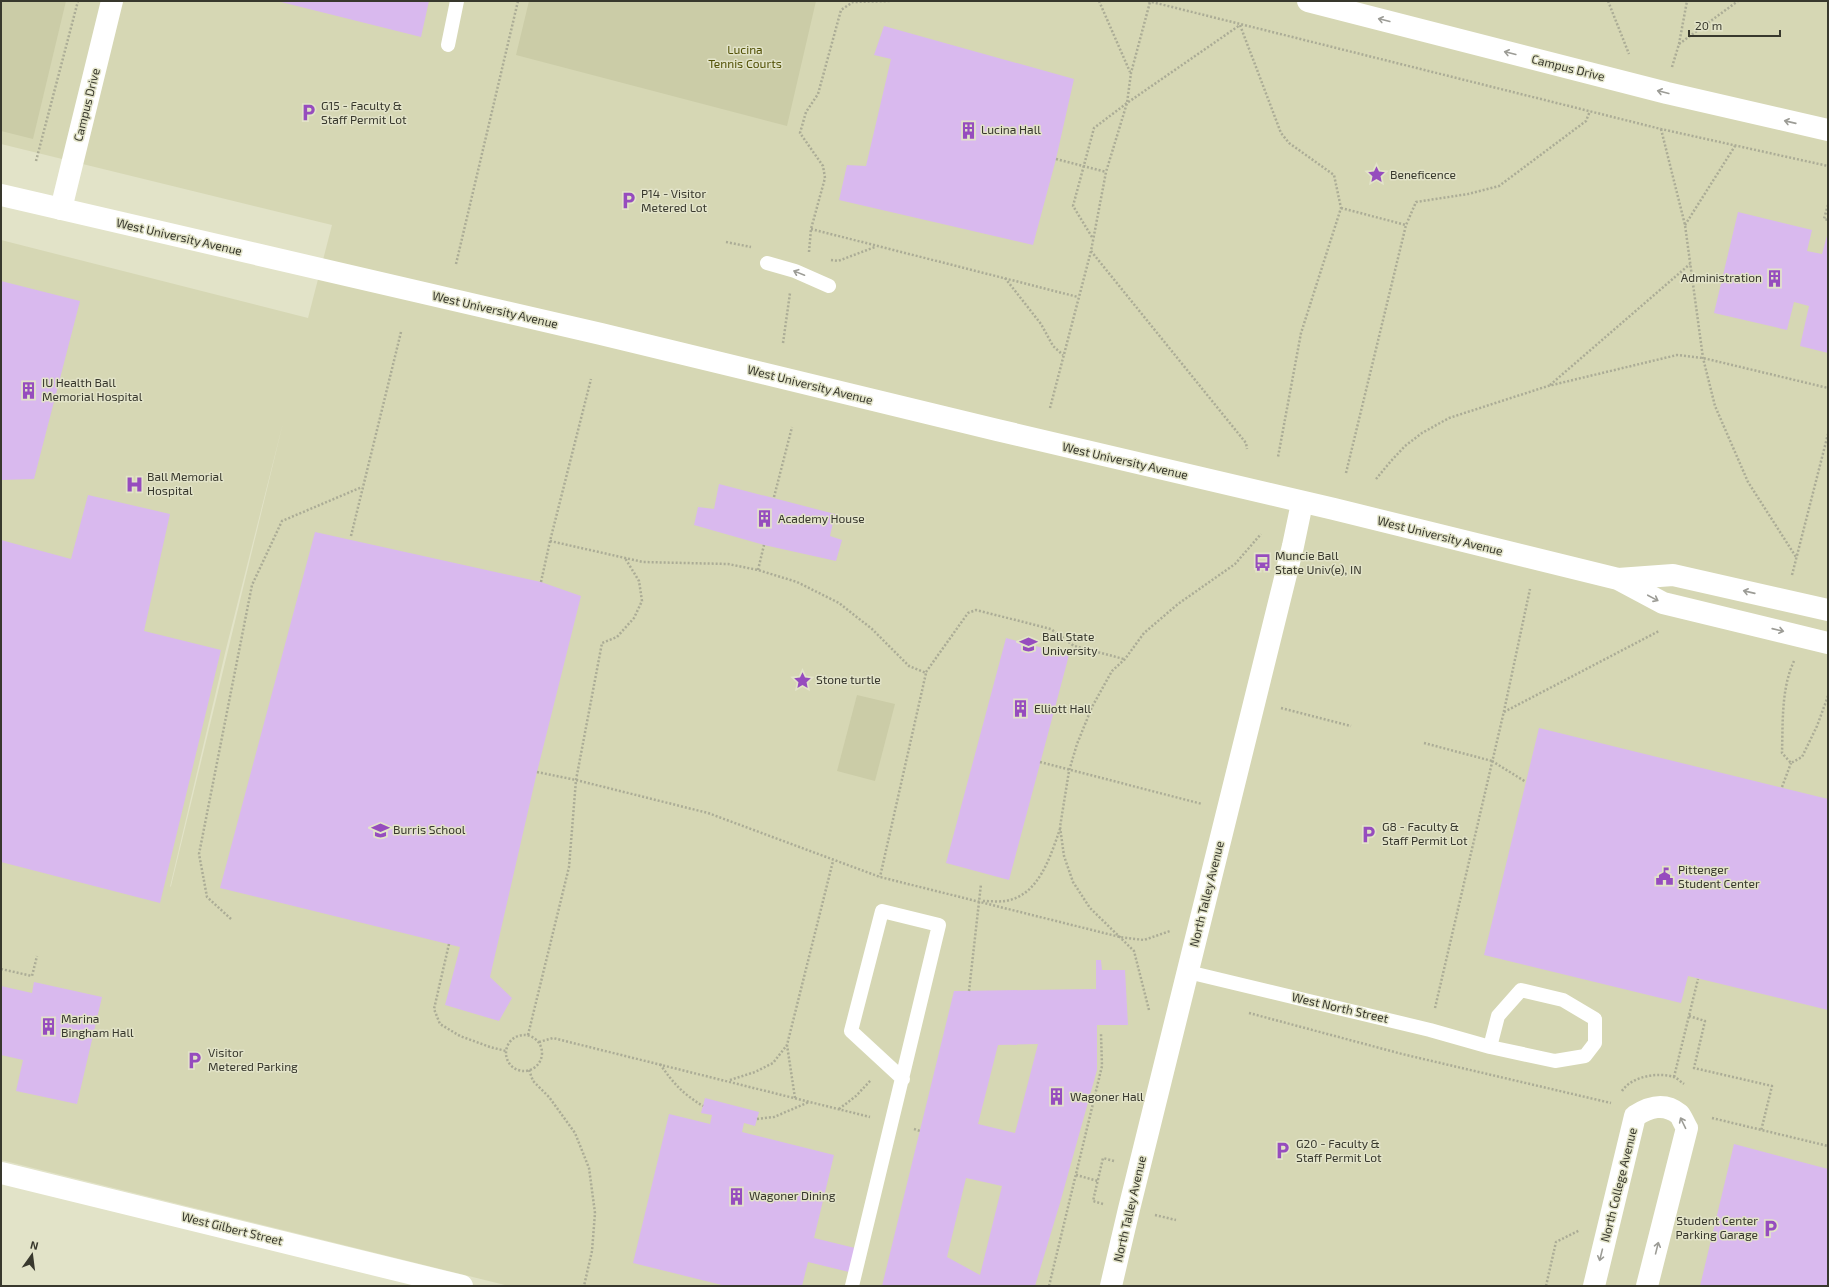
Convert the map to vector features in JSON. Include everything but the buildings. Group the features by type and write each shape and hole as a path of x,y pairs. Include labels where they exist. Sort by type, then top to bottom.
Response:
{"street":[{"name":"Campus Drive","path":"61,209 112,1"},
{"name":"Campus Drive","path":"1308,1 1667,93 1828,130"},
{"name":"West University Avenue","path":"1,195 609,336 1618,579 1663,603 1828,643"},
{"name":"North Talley Avenue","path":"1111,1286 1302,503"},
{"name":"West University Avenue","path":"1618,579 1673,575 1828,610"},
{"name":"North College Avenue","path":"1594,1286 1635,1116 1647,1108 1664,1108 1680,1115 1687,1128 1647,1286"},
{"name":"West Gilbert Street","path":"1,1173 462,1286"}],"lane":[{"path":"448,45 457,1"},
{"path":"768,263 794,271 829,286"},
{"path":"852,1286 903,1079 940,925 882,911 851,1031 903,1079"},
{"name":"West North Street","path":"1188,972 1423,1028 1490,1047 1555,1061 1585,1056 1595,1043 1595,1019 1563,1000 1521,990 1498,1016 1490,1047"}],"path":[{"path":"36,161 78,1"},
{"path":"456,264 518,1"},
{"path":"782,343 790,287 794,271 808,259 811,229 825,178 823,166 800,132 806,112 818,94 841,10 853,2 891,1"},
{"path":"1098,1 1131,73"},
{"path":"1050,408 1091,251 1092,237 1106,172 1127,103 1131,73 1150,1 1240,25 1661,129 1828,166"},
{"path":"1608,1 1629,55"},
{"path":"1665,67 1672,67 1679,44 1687,1"},
{"path":"1679,44 1738,1"},
{"path":"1092,237 1073,206 1094,128 1127,103 1240,25"},
{"path":"1240,25 1281,133 1289,143 1334,175 1341,208 1301,333 1278,457"},
{"path":"1346,473 1406,225 1416,202 1468,194 1499,186 1586,120 1590,111"},
{"path":"1661,129 1685,225 1703,358 1715,406 1748,482 1796,558"},
{"path":"1685,225 1735,146"},
{"path":"1056,159 1106,172"},
{"path":"1828,205 1824,219 1828,220"},
{"path":"1341,208 1406,225"},
{"path":"811,229 875,247 1078,297"},
{"path":"1091,251 1246,443 1247,449"},
{"path":"1548,386 1690,264"},
{"path":"1005,278 1041,324 1052,346 1063,355"},
{"path":"351,536 401,332"},
{"path":"1376,479 1391,460 1405,446 1422,433 1449,418 1548,386 1677,355 1703,358 1828,388"},
{"path":"541,582 591,379"},
{"path":"774,497 792,427"},
{"path":"1791,579 1828,434"},
{"path":"231,919 207,897 199,854 252,585 282,521 362,487"},
{"path":"979,902 1006,901 1026,892 1040,876 1050,856 1060,827 1069,771 1077,744 1092,707 1112,671 1125,659 1144,633 1178,604 1235,564 1261,534"},
{"path":"550,541 643,562 728,564 758,570 797,582 839,604 872,629 909,666 926,673"},
{"path":"758,570 764,545"},
{"path":"528,1035 569,867 576,780 602,643 617,637 634,618 642,601 640,581 625,558"},
{"path":"1434,1012 1504,711 1530,589"},
{"path":"880,877 926,673 968,613 976,610 1051,629 1074,646 1125,659"},
{"path":"1504,711 1662,629"},
{"path":"1791,763 1782,753 1784,701 1790,670 1795,659"},
{"path":"1782,787 1791,763 1802,757 1817,726 1828,696"},
{"path":"1275,707 1351,726"},
{"path":"1424,743 1492,761 1526,782"},
{"path":"1040,762 1069,771 1228,811"},
{"path":"537,772 576,780 708,813 880,877 979,902 1120,937 1144,940 1173,930 1197,936"},
{"path":"1060,827 1064,856 1073,882 1090,908 1134,951 1152,1020 1174,1029"},
{"path":"795,1098 787,1045 833,860"},
{"path":"969,991 981,884"},
{"path":"449,944 434,1009 440,1024 460,1036 506,1051"},
{"path":"1,969 32,976 37,956"},
{"path":"1674,1077 1698,979"},
{"path":"1244,1011 1409,1055 1613,1104"},
{"path":"1689,1016 1705,1021 1694,1068 1772,1086 1761,1131"},
{"path":"1049,1286 1102,1066 1101,1034"},
{"path":"528,1035 539,1042 542,1048 542,1059 534,1068 529,1070 517,1070 512,1066 509,1062 506,1051 508,1045 517,1036 528,1035"},
{"path":"539,1042 553,1038 810,1101 920,1131"},
{"path":"728,1081 755,1072 773,1063 787,1045"},
{"path":"659,1063 674,1085 689,1098 703,1106"},
{"path":"529,1070 533,1081 549,1097 575,1133 589,1168 595,1213 592,1251 584,1286"},
{"path":"757,1119 774,1117 810,1101"},
{"path":"1093,1201 1104,1158"},
{"path":"1076,1175 1098,1181"},
{"path":"1546,1286 1556,1242 1581,1229 1586,1230"}],"shaded area":[{"name":"Ball State University","path":"1,1 1828,1 1828,1286 509,1286 1,1160 1,970 5,971 1,969 1,240 308,318 332,225 1,144","holes":["283,423 170,887 226,649"]}],"green space":[{"path":"1,1 66,1 33,139 1,131"},
{"name":"Lucina Tennis Courts","path":"529,1 816,1 787,126 516,55"},
{"path":"857,695 895,704 875,781 837,771"}],"place":[{"name":"G15 - Faculty & Staff Permit Lot","path":"308,113"},
{"name":"Lucina Hall","path":"968,130"},
{"name":"Beneficence","path":"1377,175"},
{"name":"P14 - Visitor Metered Lot","path":"628,201"},
{"name":"Administration","path":"1775,278"},
{"name":"IU Health Ball Memorial Hospital","path":"29,390"},
{"name":"Ball Memorial Hospital","path":"134,484"},
{"name":"Academy House","path":"765,519"},
{"name":"Muncie Ball State Univ(e), IN","path":"1262,563"},
{"name":"Ball State University","path":"1029,644"},
{"name":"Stone turtle","path":"803,680"},
{"name":"Elliott Hall","path":"1021,709"},
{"name":"Burris School","path":"380,830"},
{"name":"G8 - Faculty & Staff Permit Lot","path":"1369,834"},
{"name":"Pittenger Student Center","path":"1665,877"},
{"name":"Marina Bingham Hall","path":"48,1026"},
{"name":"Visitor Metered Parking","path":"195,1060"},
{"name":"Wagoner Hall","path":"1057,1097"},
{"name":"G20 - Faculty & Staff Permit Lot","path":"1283,1151"},
{"name":"Wagoner Dining","path":"736,1196"},
{"name":"Student Center Parking Garage","path":"1771,1228"}]}
